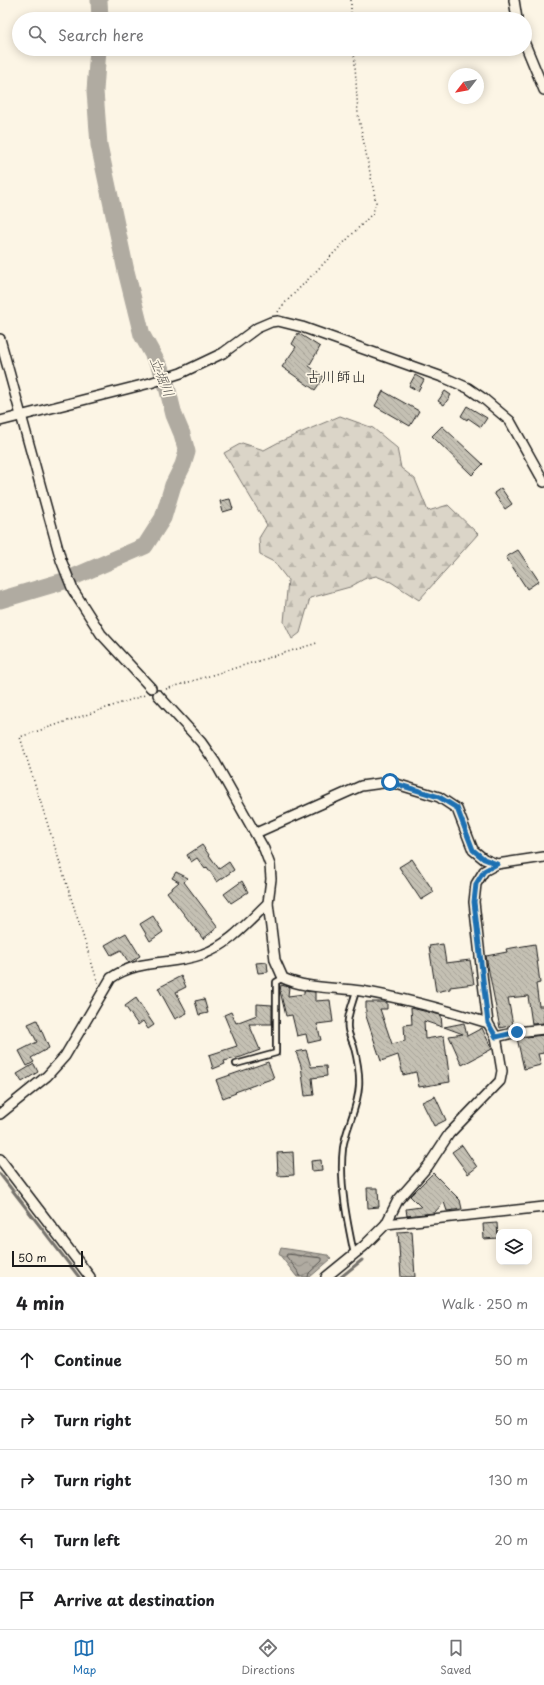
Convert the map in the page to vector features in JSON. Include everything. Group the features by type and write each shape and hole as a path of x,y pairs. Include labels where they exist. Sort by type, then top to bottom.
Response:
{"street":[{"path":"514,0 516,12"},
{"path":"530,56 544,90"},
{"path":"0,421 150,383 181,373 223,353 257,328 278,321 302,327 445,378 468,388 498,410 510,421 544,482"},
{"path":"0,339 61,560 73,590 101,634 155,691 200,742 215,762 256,833 270,865 271,879 268,903 276,960 283,978 294,983 356,991 441,1008 488,1023"},
{"path":"256,833 361,786 390,782 439,797 457,808 473,850 484,859 497,864"},
{"path":"326,1277 354,1254 386,1224 398,1200 428,1166 449,1134 500,1081 502,1071 496,1037 488,1023 474,902 476,884 484,871 497,864 544,857"},
{"path":"0,1114 47,1076 65,1056 111,978 123,969 141,965 175,961 204,954 223,943 243,928 268,903"},
{"path":"496,1037 517,1032 544,1029"},
{"path":"0,1159 90,1277"},
{"path":"386,1224 544,1207"}],"lane":[{"path":"236,1064 276,1053 276,982 283,978"},
{"path":"354,1254 346,1218 343,1149 356,1104 359,1086 354,1046 348,1025 356,991"}],"path":[{"path":"351,0 351,12"},
{"path":"278,321 277,315 282,306 373,213 376,202 358,114 354,56"},
{"path":"101,994 20,737 155,691 183,685 317,643"}],"green space":[{"path":"340,416 373,428 397,448 401,468 415,479 428,511 448,505 478,534 419,600 391,582 376,576 364,579 350,587 310,598 300,633 292,639 284,622 288,580 274,562 260,555 259,538 267,525 224,453 242,443 264,450"}],"water":[{"path":"281,1248 328,1255 331,1259 310,1277 297,1277 279,1254"}],"building":[{"path":"298,333 320,347 309,366 324,377 315,390 282,367 296,347 292,344"},
{"path":"415,375 424,380 418,391 409,386"},
{"path":"383,391 419,411 410,426 375,406"},
{"path":"445,391 451,395 444,405 438,401"},
{"path":"467,406 487,418 481,427 468,418 467,420 461,416"},
{"path":"442,426 483,464 472,475 432,436"},
{"path":"501,488 512,504 505,509 494,493"},
{"path":"230,499 233,509 223,512 220,501"},
{"path":"518,550 539,581 527,589 506,557"},
{"path":"202,845 219,869 229,862 234,870 217,882 207,867 205,869 197,858 191,862 187,855"},
{"path":"412,859 434,892 421,900 399,867"},
{"path":"176,872 188,878 184,882 218,927 203,939 167,892 179,882 172,878"},
{"path":"242,881 248,892 231,903 224,894"},
{"path":"153,916 163,932 150,941 140,924"},
{"path":"126,933 140,956 129,963 121,950 111,955 105,945"},
{"path":"443,944 446,963 470,960 474,984 450,987 450,989 436,992 429,946"},
{"path":"535,944 540,983 536,984 539,1006 544,1006 544,1023 532,1024 528,996 508,998 513,1025 500,1028 486,956 507,952 506,949"},
{"path":"267,962 268,972 258,973 256,963"},
{"path":"181,976 186,987 176,992 187,1013 175,1019 158,988"},
{"path":"281,985 289,987 288,996 304,994 304,991 315,992 315,1001 330,1000 333,1022 317,1024 321,1040 308,1043 306,1034 297,1036 292,1015 286,1016 280,991"},
{"path":"136,998 154,1025 148,1029 143,1021 138,1025 125,1006"},
{"path":"204,999 208,1013 199,1015 195,1001"},
{"path":"366,1002 387,1002 387,1009 380,1009 392,1044 405,1041 404,1025 412,1024 411,1008 441,1015 442,1027 424,1021 425,1039 444,1036 450,1082 419,1087 416,1072 403,1075 398,1055 381,1061 366,1016"},
{"path":"257,1004 272,1005 272,1024 249,1024 260,1050 224,1061 225,1064 213,1069 209,1055 237,1046 224,1015 231,1012 236,1023 257,1015"},
{"path":"37,1020 49,1048 31,1058 34,1062 27,1066 19,1051 37,1042 28,1024"},
{"path":"464,1023 467,1036 482,1028 492,1049 462,1065 449,1036 463,1034 444,1027"},
{"path":"544,1035 544,1053 538,1054 541,1065 524,1069 517,1038"},
{"path":"306,1050 311,1067 326,1066 327,1076 312,1078 314,1095 305,1096 301,1066 296,1052"},
{"path":"268,1062 274,1078 235,1092 236,1093 223,1098 216,1080"},
{"path":"34,1064 38,1072 22,1082 17,1074"},
{"path":"435,1096 446,1120 434,1126 422,1102"},
{"path":"462,1145 477,1167 468,1174 452,1152"},
{"path":"293,1152 294,1175 278,1176 277,1153"},
{"path":"321,1160 322,1170 312,1171 311,1161"},
{"path":"433,1173 460,1200 462,1209 447,1211 444,1202 434,1213 407,1216 406,1209 421,1207 410,1196"},
{"path":"367,1188 378,1188 379,1207 368,1208"},
{"path":"497,1223 496,1238 484,1239 483,1224"},
{"path":"412,1231 415,1277 401,1277 398,1232"}],"waterway":[{"name":"立堀川","path":"99,0 100,12"},
{"name":"立堀川","path":"0,600 64,581 145,546 163,518 173,485 183,465 187,452 182,434 174,415 164,375 142,335 126,271 99,145 95,91 98,56"},
{"path":"0,1174 79,1277"},
{"path":"341,1277 362,1260"}],"district":[{"name":"古川師山","path":"336,377"}],"route":[{"path":"390,782 421,790 439,797 457,808 473,850 484,859 497,864 484,871 476,884 474,902 483,983 488,1023 496,1037 517,1032"}]}
